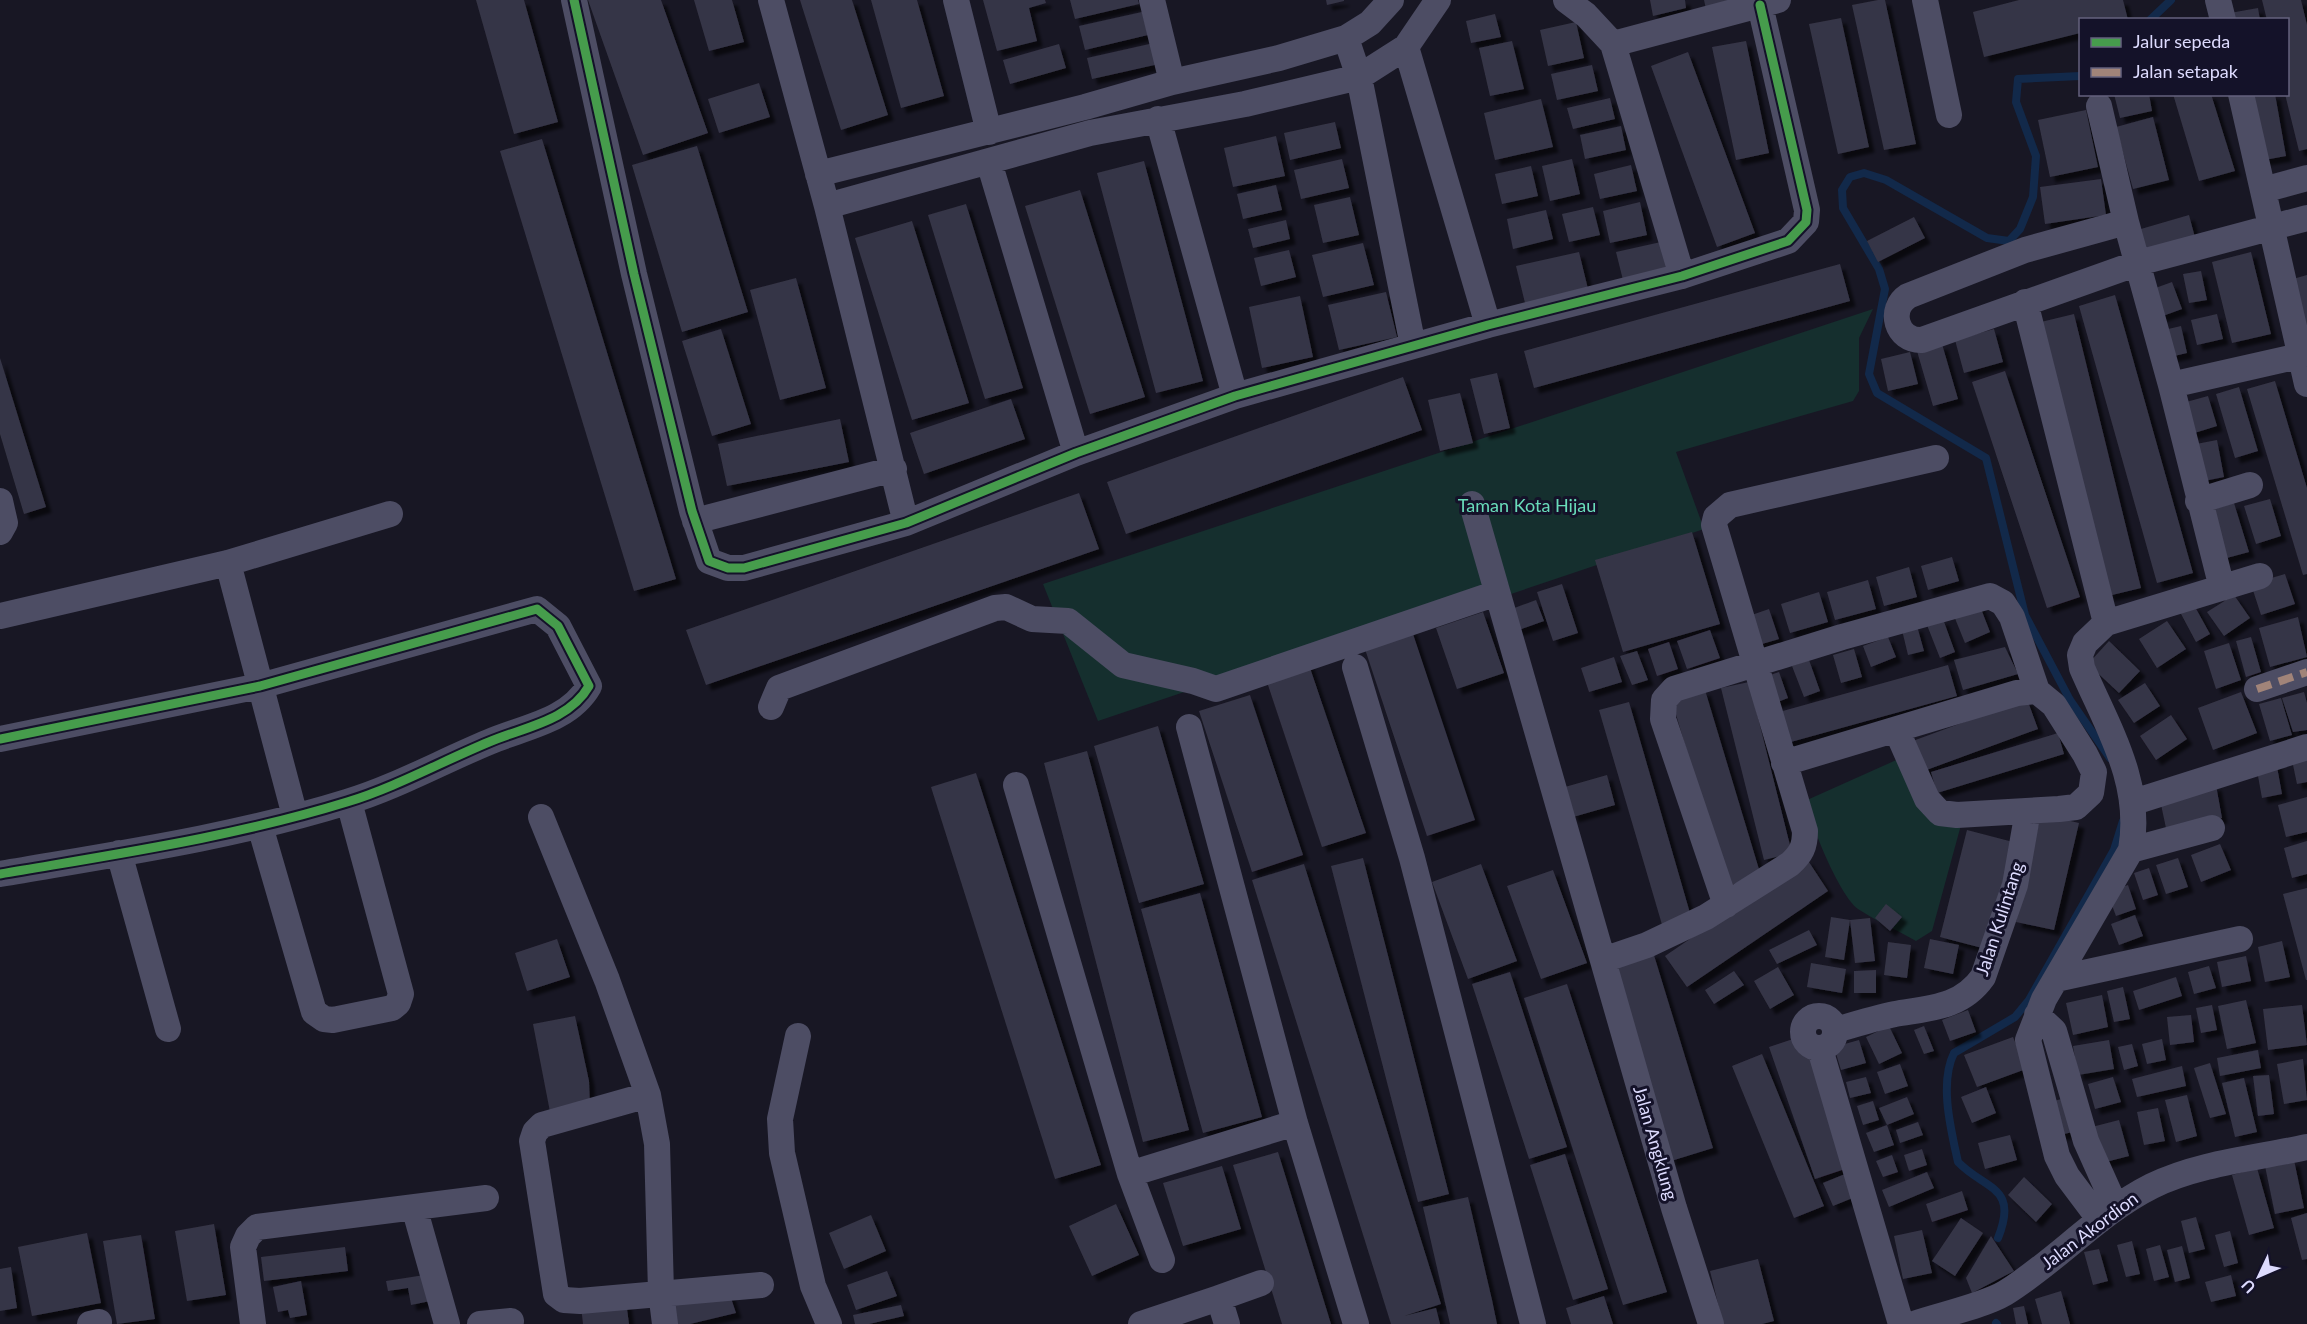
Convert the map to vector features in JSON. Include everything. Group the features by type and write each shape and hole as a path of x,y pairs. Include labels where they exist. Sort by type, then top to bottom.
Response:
{"street":[{"path":"574,0 634,274 695,520 709,561 728,568 744,568 906,523 1076,453 1235,396 1488,325 1682,276 1788,241 1806,222 1807,210 1769,3 1613,44"},
{"path":"771,0 827,206 906,523"},
{"path":"956,0 989,132"},
{"path":"1152,0 1172,82"},
{"path":"818,174 989,132 1172,82 1279,58 1346,38 1370,23 1391,0"},
{"path":"827,206 1090,133 1245,104 1359,76 1406,48 1438,0"},
{"path":"1566,0 1586,15 1613,44 1682,276"},
{"path":"1925,0 1949,116"},
{"path":"2218,0 2222,18"},
{"path":"1346,38 1359,76 1413,346"},
{"path":"1406,48 1488,325"},
{"path":"2241,96 2307,384"},
{"path":"2099,106 2126,222 2171,385 2222,588"},
{"path":"1085,107 1090,133"},
{"path":"1158,119 1235,396"},
{"path":"989,162 1076,453"},
{"path":"2263,190 2307,178"},
{"path":"2126,222 2025,250 1934,284 1903,299 1896,312 1903,335 1907,339 1922,340 2138,263 2307,218"},
{"path":"2025,302 2106,623"},
{"path":"2171,385 2299,356"},
{"path":"1603,960 1683,929 1726,905 1790,864 1800,856 1805,844 1805,831 1714,525 1716,517 1721,510 1730,505 1936,458"},
{"path":"695,520 894,469"},
{"path":"2199,501 2250,485"},
{"path":"0,501 6,523 0,532"},
{"name":"Jalan Angklung","path":"1472,504 1674,1208 1712,1324"},
{"path":"0,615 228,563 390,514"},
{"path":"228,563 295,816"},
{"path":"2108,1214 2067,1176 2050,1136 2028,1040 2037,1015 2056,979 2131,850 2135,829 2134,802 2121,751 2082,668 2080,655 2085,643 2106,623 2260,576"},
{"path":"771,707 779,688 995,608 1006,607 1032,619 1068,621 1123,665 1216,689 1496,589"},
{"path":"1726,905 1664,718 1664,700 1674,689 1754,663 1990,596 2003,603 2012,617 2037,691 2054,705 2066,721 2090,763 2094,782 2091,793 2076,807 1957,815 1940,813 1927,799 1898,731"},
{"path":"0,739 260,686 537,609 558,626 589,686 581,701 565,712 349,802 260,826 119,854 0,874"},
{"path":"1355,667 1413,858 1533,1324"},
{"path":"2257,689 2307,672"},
{"path":"1784,763 1898,731 2017,693 2037,691"},
{"path":"1189,727 1295,1123 1356,1324"},
{"path":"2134,802 2307,747"},
{"path":"1016,785 1130,1174 1162,1260"},
{"path":"260,826 314,1012 324,1019 333,1020 392,1008 398,1003 401,994 349,802"},
{"name":"Jalan Kulintang","path":"1901,1324 1828,1039 1889,1016 1940,1008 1960,1000 1974,989 1983,977 2015,885 2028,811"},
{"path":"541,817 607,980 648,1095 657,1144 661,1292 665,1324"},
{"path":"2131,850 2212,828"},
{"path":"119,854 168,1029"},
{"path":"2056,979 2240,939"},
{"path":"798,1036 780,1119 782,1153 813,1286 829,1324"},
{"path":"648,1095 542,1125 535,1132 532,1141 556,1294 564,1300 580,1301 661,1292 761,1285"},
{"path":"1130,1174 1295,1123"},
{"name":"Jalan Akordion","path":"1925,1322 1990,1299 2036,1272 2108,1214 2170,1178 2307,1148"},
{"path":"253,1324 243,1247 248,1236 257,1227 486,1198"},
{"path":"414,1207 447,1324"},
{"path":"1141,1324 1261,1283"},
{"path":"1219,1298 1227,1324"},
{"path":"480,1324 511,1321"}],"green space":[{"name":"Taman Kota Hijau","path":"1873,309 1859,338 1859,391 1853,401 1676,452 1704,529 1511,594 1508,583 1098,721 1043,584"},
{"path":"1903,757 1961,825 1932,931 1916,941 1858,909 1851,902 1826,858 1813,825 1807,800"}],"building":[{"path":"476,0 524,0 558,122 514,134"},
{"path":"588,0 661,0 708,133 643,155"},
{"path":"694,0 732,0 744,42 709,51"},
{"path":"800,0 852,0 888,115 841,130"},
{"path":"871,0 917,0 944,96 901,108"},
{"path":"983,0 1045,0 1046,3 1029,8 1037,41 997,51"},
{"path":"1070,0 1138,0 1139,4 1075,19"},
{"path":"1326,0 1344,0 1344,1 1327,5"},
{"path":"1650,0 1685,0 1686,8 1653,16"},
{"path":"1704,0 1739,0 1706,9"},
{"path":"1885,0 1916,144 1884,150 1852,5"},
{"path":"2019,0 2123,0 2128,18 2079,18 2079,33 1984,57 1973,12"},
{"path":"2262,0 2301,0 2307,25 2307,149 2299,151 2285,96 2289,96 2289,18 2266,18"},
{"path":"2258,8 2260,18 2231,18 2230,13"},
{"path":"1142,12 1148,35 1085,50 1079,26"},
{"path":"1495,14 1501,37 1471,43 1466,21"},
{"path":"1841,18 1869,147 1838,154 1809,24"},
{"path":"1576,22 1584,58 1548,66 1540,30"},
{"path":"1512,41 1524,89 1490,96 1479,48"},
{"path":"1746,41 1769,153 1736,160 1712,47"},
{"path":"1154,43 1159,64 1092,79 1087,58"},
{"path":"1059,44 1066,68 1010,84 1003,60"},
{"path":"1688,52 1755,233 1717,247 1651,66"},
{"path":"1592,65 1598,91 1557,100 1551,74"},
{"path":"759,83 770,117 719,133 708,99"},
{"path":"2114,96 2149,96 2152,111 2120,118"},
{"path":"2174,96 2212,96 2235,171 2199,181"},
{"path":"2246,96 2275,96 2286,156 2259,161"},
{"path":"1610,98 1615,119 1573,129 1567,108"},
{"path":"1541,99 1553,147 1495,160 1484,113"},
{"path":"2086,110 2098,167 2050,177 2038,120"},
{"path":"2153,117 2169,180 2133,189 2116,127"},
{"path":"1335,122 1341,148 1290,160 1284,133"},
{"path":"1621,126 1626,150 1585,159 1580,135"},
{"path":"1276,136 1285,176 1233,187 1224,148"},
{"path":"542,139 676,579 634,591 500,151"},
{"path":"697,146 748,312 682,332 632,165"},
{"path":"1342,159 1349,188 1301,199 1294,170"},
{"path":"1572,159 1580,194 1550,201 1542,166"},
{"path":"1144,161 1203,381 1156,393 1097,173"},
{"path":"1631,165 1637,191 1600,199 1594,174"},
{"path":"1531,166 1538,196 1502,204 1495,174"},
{"path":"2101,179 2106,215 2045,224 2040,187"},
{"path":"1276,185 1282,210 1243,219 1237,194"},
{"path":"1080,190 1145,397 1090,414 1025,206"},
{"path":"1350,197 1359,235 1323,243 1314,205"},
{"path":"1640,202 1647,235 1610,243 1603,211"},
{"path":"966,204 1023,388 985,399 928,215"},
{"path":"1593,207 1600,235 1569,242 1562,214"},
{"path":"1546,210 1553,239 1513,249 1507,219"},
{"path":"2189,215 2197,245 2142,260 2134,231"},
{"path":"1914,217 1925,238 1878,262 1867,241"},
{"path":"1286,220 1290,239 1253,248 1248,229"},
{"path":"912,221 969,403 912,420 855,238"},
{"path":"1661,242 1669,278 1625,288 1616,252"},
{"path":"1363,243 1374,285 1323,297 1312,255"},
{"path":"1289,250 1296,277 1261,286 1254,258"},
{"path":"1579,252 1588,289 1525,303 1516,266"},
{"path":"2251,252 2271,334 2232,343 2212,262"},
{"path":"1840,264 1850,301 1534,388 1524,351"},
{"path":"2201,271 2207,300 2189,303 2183,274"},
{"path":"2307,275 2307,353 2286,281"},
{"path":"796,278 826,388 780,400 750,290"},
{"path":"2172,282 2182,309 2160,317 2150,290"},
{"path":"1386,292 1397,337 1339,350 1328,305"},
{"path":"2115,295 2193,573 2157,583 2079,306"},
{"path":"1300,296 1313,357 1262,368 1249,307"},
{"path":"2074,314 2141,588 2108,596 2041,322"},
{"path":"2217,314 2223,339 2197,345 2191,320"},
{"path":"2181,326 2187,353 2170,357 2164,330"},
{"path":"721,329 751,424 712,436 682,341"},
{"path":"1994,329 2003,362 1964,373 1955,340"},
{"path":"1942,344 1958,399 1933,406 1917,351"},
{"path":"1910,352 1918,384 1888,391 1881,359"},
{"path":"0,358 46,507 24,514 0,434"},
{"path":"2005,371 2080,597 2047,608 1972,382"},
{"path":"1497,373 1510,428 1484,434 1470,379"},
{"path":"1403,377 1422,430 1126,534 1107,482"},
{"path":"2275,381 2307,488 2307,574 2303,575 2247,389"},
{"path":"2239,387 2258,451 2235,458 2216,394"},
{"path":"1460,393 1473,443 1440,451 1428,400"},
{"path":"2208,396 2217,426 2188,435 2179,404"},
{"path":"1011,399 1025,439 924,474 910,433"},
{"path":"840,419 849,462 727,486 718,444"},
{"path":"2217,440 2224,477 2199,482 2191,445"},
{"path":"1079,493 1099,549 706,685 686,630"},
{"path":"2270,499 2281,536 2256,544 2244,506"},
{"path":"2234,503 2249,552 2223,559 2208,511"},
{"path":"1692,532 1720,624 1623,652 1595,560"},
{"path":"1952,557 1959,581 1928,590 1921,566"},
{"path":"1909,567 1917,597 1884,606 1876,577"},
{"path":"2285,574 2295,604 2261,615 2251,584"},
{"path":"1868,580 1876,609 1835,620 1827,592"},
{"path":"1562,584 1578,633 1553,641 1537,592"},
{"path":"1819,592 1828,622 1790,633 1781,604"},
{"path":"2234,595 2250,618 2224,636 2207,612"},
{"path":"1536,600 1544,621 1516,631 1509,610"},
{"path":"1978,601 1990,632 1965,643 1952,611"},
{"path":"2194,605 2210,634 2196,642 2180,612"},
{"path":"1769,609 1779,639 1752,647 1743,618"},
{"path":"1483,612 1504,673 1457,689 1436,628"},
{"path":"2298,617 2307,657 2270,667 2259,628"},
{"path":"1943,619 1955,652 1940,658 1927,625"},
{"path":"2167,621 2186,649 2157,668 2139,639"},
{"path":"1917,626 1924,651 1908,655 1902,630"},
{"path":"1411,628 1475,820 1427,836 1363,643"},
{"path":"1710,630 1720,658 1687,669 1677,641"},
{"path":"1888,637 1896,657 1871,667 1863,646"},
{"path":"2251,637 2261,672 2246,677 2236,641"},
{"path":"2109,641 2140,671 2119,693 2088,664"},
{"path":"1669,642 1678,669 1657,676 1648,649"},
{"path":"2229,643 2241,680 2216,689 2204,651"},
{"path":"2005,647 2018,674 1963,690 1954,660"},
{"path":"1854,649 1862,677 1841,683 1833,655"},
{"path":"1637,651 1648,680 1632,685 1620,656"},
{"path":"1614,657 1622,682 1589,692 1581,668"},
{"path":"1809,660 1820,691 1804,697 1792,666"},
{"path":"1308,662 1366,833 1322,847 1265,676"},
{"path":"1948,665 1957,696 1780,745 1772,714"},
{"path":"1779,672 1788,698 1770,705 1761,678"},
{"path":"1749,682 1792,853 1764,860 1721,688"},
{"path":"2145,683 2160,706 2134,723 2118,700"},
{"path":"1705,690 1761,876 1727,886 1672,701"},
{"path":"2241,692 2257,733 2213,750 2198,708"},
{"path":"2304,692 2307,703 2307,730 2293,732 2282,698"},
{"path":"1250,695 1303,855 1252,872 1199,711"},
{"path":"2281,698 2292,735 2270,741 2259,704"},
{"path":"2027,699 2038,729 1921,772 1910,742"},
{"path":"1629,702 1692,920 1663,928 1599,710"},
{"path":"2171,715 2187,739 2156,760 2140,736"},
{"path":"1158,726 1204,884 1139,903 1094,746"},
{"path":"2058,733 2064,754 1937,793 1931,772"},
{"path":"1087,751 1189,1130 1143,1142 1044,763"},
{"path":"2307,756 2307,782 2297,784 2292,760"},
{"path":"2276,761 2282,794 2262,798 2256,765"},
{"path":"976,773 1101,1165 1055,1179 931,787"},
{"path":"1607,775 1615,805 1573,817 1565,787"},
{"path":"2216,785 2222,818 2166,828 2159,795"},
{"path":"2307,797 2307,832 2286,837 2278,805"},
{"path":"2041,814 2079,823 2054,930 2016,922"},
{"path":"1967,830 2013,842 1986,949 1940,937"},
{"path":"2307,841 2307,874 2292,878 2284,848"},
{"path":"2220,844 2231,870 2201,882 2191,855"},
{"path":"1363,858 1449,1194 1418,1202 1331,866"},
{"path":"2178,858 2188,887 2166,894 2156,865"},
{"path":"1807,859 1828,891 1687,987 1665,956"},
{"path":"1304,864 1441,1304 1404,1316 1436,1308 1440,1324 1391,1324 1252,880"},
{"path":"1481,864 1517,961 1468,979 1432,882"},
{"path":"2149,868 2158,895 2143,900 2134,873"},
{"path":"1553,870 1587,963 1541,979 1507,886"},
{"path":"2128,885 2136,909 2116,916 2107,892"},
{"path":"2307,888 2307,980 2306,980 2283,894"},
{"path":"1200,893 1262,1117 1203,1133 1141,909"},
{"path":"1886,904 1902,917 1890,931 1875,918"},
{"path":"2135,915 2143,936 2119,945 2111,924"},
{"path":"1831,917 1850,920 1844,960 1825,957"},
{"path":"1870,918 1875,961 1855,963 1850,920"},
{"path":"1809,930 1817,945 1777,964 1769,950"},
{"path":"557,939 570,977 527,991 515,953"},
{"path":"1930,939 1959,945 1953,974 1924,968"},
{"path":"2282,941 2290,977 2265,982 2258,947"},
{"path":"1888,942 1911,945 1907,978 1884,975"},
{"path":"1653,952 1713,1148 1671,1161 1612,965"},
{"path":"2246,956 2251,981 2222,987 2217,962"},
{"path":"1811,963 1846,969 1842,993 1807,987"},
{"path":"2209,966 2216,988 2194,994 2188,972"},
{"path":"1778,967 1794,995 1770,1009 1754,981"},
{"path":"1876,970 1876,993 1854,993 1854,971"},
{"path":"1734,971 1744,985 1714,1004 1705,990"},
{"path":"1510,972 1567,1147 1529,1159 1472,984"},
{"path":"2176,977 2182,996 2139,1010 2133,991"},
{"path":"1567,984 1667,1292 1623,1305 1524,998"},
{"path":"2123,987 2130,1019 2114,1022 2107,991"},
{"path":"2102,995 2108,1027 2073,1035 2066,1003"},
{"path":"2246,1000 2256,1043 2227,1049 2218,1006"},
{"path":"2212,1005 2217,1030 2201,1033 2196,1008"},
{"path":"2302,1005 2307,1045 2268,1050 2263,1009"},
{"path":"1968,1010 1976,1032 1950,1041 1942,1020"},
{"path":"2191,1015 2194,1042 2170,1045 2167,1017"},
{"path":"575,1016 589,1081 590,1107 551,1117 533,1024"},
{"path":"1889,1026 1902,1053 1879,1064 1866,1037"},
{"path":"1924,1026 1934,1051 1924,1054 1914,1030"},
{"path":"1802,1036 1848,1168 1815,1179 1769,1047"},
{"path":"2013,1037 2026,1069 1977,1087 1964,1055"},
{"path":"2162,1039 2166,1060 2147,1064 2142,1044"},
{"path":"1859,1040 1866,1063 1841,1070 1834,1047"},
{"path":"2109,1040 2114,1069 2078,1075 2073,1046"},
{"path":"2132,1044 2138,1066 2124,1070 2118,1047"},
{"path":"2258,1050 2261,1068 2220,1076 2217,1058"},
{"path":"1762,1054 1824,1206 1794,1218 1732,1066"},
{"path":"2303,1059 2307,1100 2284,1104 2277,1064"},
{"path":"2210,1063 2226,1114 2210,1118 2194,1068"},
{"path":"1900,1064 1908,1086 1885,1094 1877,1072"},
{"path":"2182,1066 2186,1086 2137,1097 2132,1079"},
{"path":"2269,1075 2274,1114 2258,1116 2253,1076"},
{"path":"1866,1077 1871,1093 1850,1098 1846,1082"},
{"path":"2113,1077 2121,1102 2095,1109 2088,1084"},
{"path":"2244,1078 2257,1132 2235,1137 2222,1083"},
{"path":"1986,1087 1996,1113 1972,1123 1961,1097"},
{"path":"2187,1095 2197,1136 2176,1142 2165,1100"},
{"path":"1907,1097 1914,1114 1887,1125 1879,1108"},
{"path":"2065,1098 2073,1132 2055,1136 2047,1103"},
{"path":"1873,1101 1879,1120 1863,1125 1857,1106"},
{"path":"2158,1108 2165,1141 2144,1145 2137,1112"},
{"path":"2119,1120 2129,1156 2098,1164 2088,1128"},
{"path":"1918,1122 1923,1135 1900,1143 1896,1130"},
{"path":"1887,1125 1894,1145 1874,1152 1866,1133"},
{"path":"2010,1135 2017,1160 1985,1169 1978,1143"},
{"path":"1922,1149 1927,1165 1909,1171 1904,1155"},
{"path":"1278,1152 1331,1324 1282,1324 1233,1165"},
{"path":"1565,1154 1608,1289 1573,1300 1530,1165"},
{"path":"1892,1155 1898,1172 1883,1177 1876,1161"},
{"path":"2294,1160 2304,1208 2275,1214 2265,1166"},
{"path":"1222,1166 1241,1229 1183,1246 1163,1183"},
{"path":"2257,1168 2274,1228 2249,1235 2232,1175"},
{"path":"1927,1172 1934,1188 1889,1207 1882,1190"},
{"path":"1845,1174 1855,1197 1833,1206 1823,1183"},
{"path":"2024,1177 2052,1204 2036,1222 2008,1195"},
{"path":"1962,1191 1968,1210 1932,1222 1926,1204"},
{"path":"1468,1197 1497,1324 1450,1324 1423,1207"},
{"path":"1116,1204 1139,1255 1092,1276 1069,1226"},
{"path":"2307,1213 2307,1259 2302,1260 2291,1218"},
{"path":"871,1215 886,1251 844,1269 829,1233"},
{"path":"2196,1217 2205,1249 2189,1253 2181,1221"},
{"path":"1961,1218 1983,1233 1955,1276 1932,1261"},
{"path":"214,1224 226,1295 187,1301 175,1231"},
{"path":"1922,1230 1932,1273 1903,1279 1894,1236"},
{"path":"2230,1231 2238,1263 2224,1267 2215,1235"},
{"path":"87,1233 101,1303 32,1316 18,1247"},
{"path":"141,1235 155,1319 117,1324 103,1241"},
{"path":"1991,1236 2014,1271 1972,1293 1966,1278"},
{"path":"2132,1241 2140,1274 2126,1277 2117,1245"},
{"path":"2160,1245 2169,1277 2154,1281 2146,1249"},
{"path":"2182,1246 2190,1278 2175,1282 2167,1250"},
{"path":"345,1247 348,1271 264,1281 261,1257"},
{"path":"2099,1249 2108,1281 2093,1285 2084,1252"},
{"path":"1758,1259 1774,1321 1762,1324 1723,1324 1710,1271"},
{"path":"11,1267 17,1308 0,1311 0,1269"},
{"path":"887,1271 897,1296 856,1310 847,1285"},
{"path":"431,1274 435,1300 411,1305 408,1288 388,1291 386,1281"},
{"path":"2231,1275 2236,1296 2211,1302 2205,1282"},
{"path":"301,1281 307,1315 290,1318 288,1310 278,1312 273,1287"},
{"path":"2061,1291 2070,1324 2042,1324 2035,1299"},
{"path":"729,1292 736,1313 690,1324 677,1324 671,1298"},
{"path":"1604,1296 1613,1324 1571,1324 1566,1308"},
{"path":"626,1301 629,1324 583,1324 581,1306"},
{"path":"901,1305 904,1316 869,1324 855,1324 853,1315"},
{"path":"2024,1306 2028,1324 2016,1324 2013,1308"}],"waterway":[{"path":"2152,18 2171,0"},
{"path":"2079,76 2018,79 2016,102 2036,156 2033,197 2020,229 2009,241 1987,238 1886,180 1864,173 1850,177 1842,190 1843,208 1879,269 1885,289 1869,374 1877,393 1986,458 2025,615 2070,700 2110,758"},
{"path":"1998,1238 2003,1221 2002,1198 1958,1162 1948,1107 1947,1078 1950,1065 1954,1053 2015,1017 2029,1000 2114,850 2123,821"}],"marked path":[{"path":"2257,689 2307,672"}],"cycle path":[{"path":"574,0 634,274 692,511 709,561 728,568 744,568 906,523 1076,453 1235,396 1488,325 1682,276 1788,241 1806,222 1807,210 1760,5"},
{"path":"0,739 260,686 537,609 558,626 589,686 580,698 558,715 347,802 218,835 0,874"}]}
